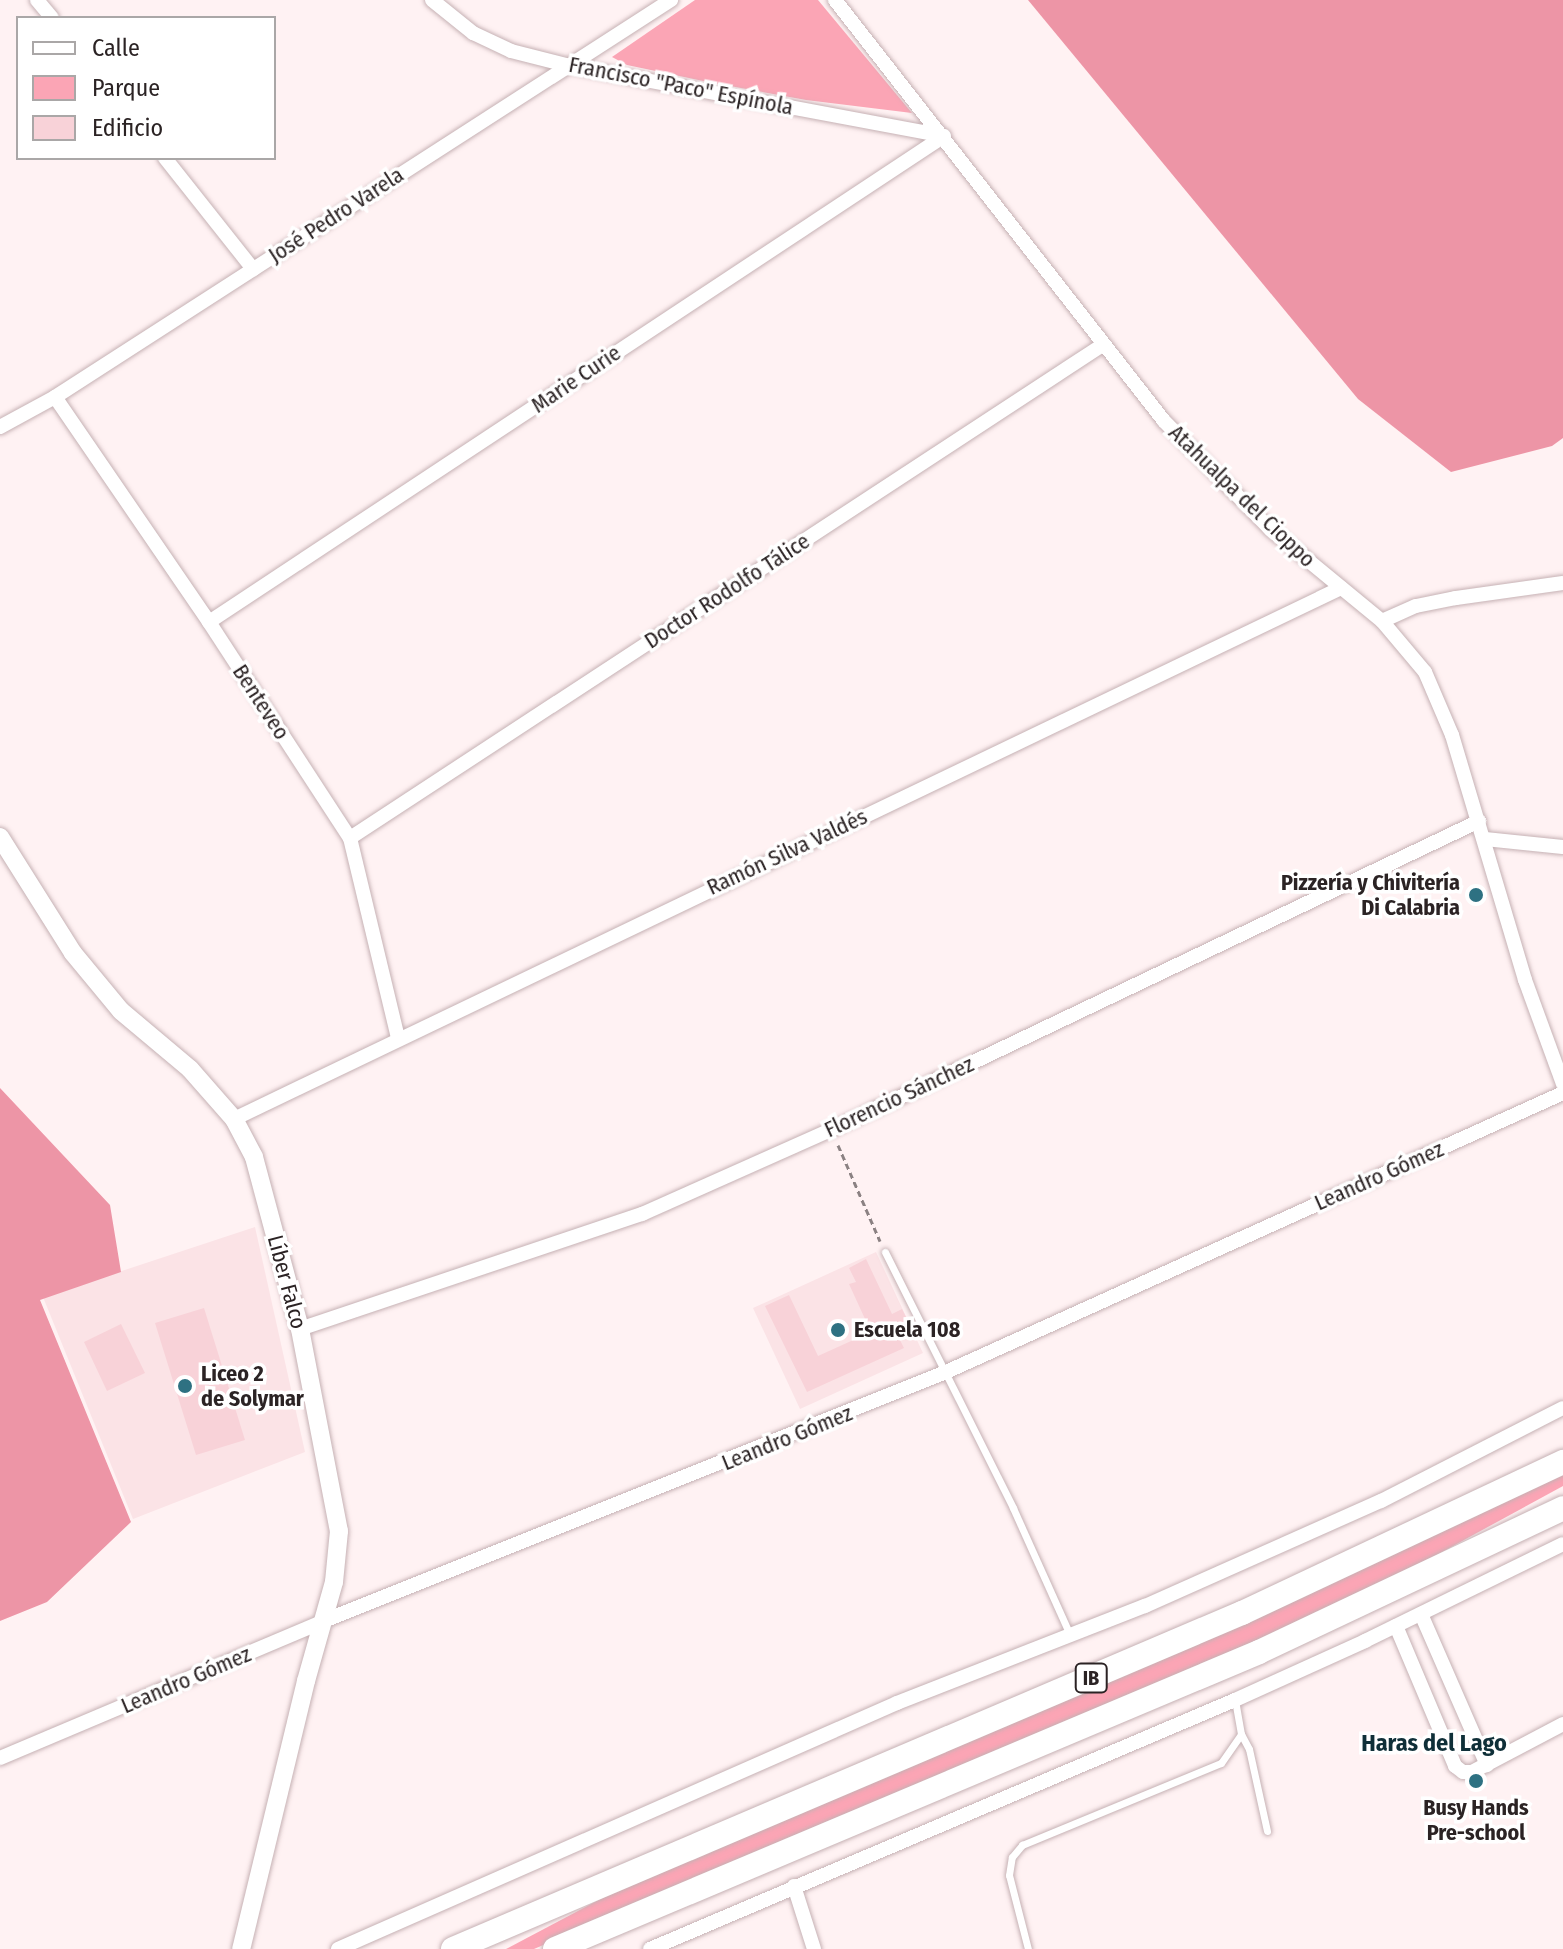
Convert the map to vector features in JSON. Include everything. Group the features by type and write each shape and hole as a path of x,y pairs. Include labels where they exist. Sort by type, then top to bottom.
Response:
{"highway":[{"name":"IB","path":"453,1949 1242,1613 1563,1462"},
{"name":"IB","path":"555,1949 1259,1652 1563,1508"}],"street":[{"path":"37,0 50,16"},
{"name":"Francisco \"Paco\" Espínola","path":"432,0 473,33 511,51 570,66 944,136"},
{"name":"José Pedro Varela","path":"0,427 55,397 671,0"},
{"name":"Atahualpa del Cioppo","path":"835,0 1164,421 1270,529 1382,621 1425,672 1452,735 1530,995 1563,1084"},
{"name":"Marie Curie","path":"209,622 944,136"},
{"path":"167,160 253,269"},
{"name":"Doctor Rodolfo Tálice","path":"350,838 1104,344"},
{"name":"Benteveo","path":"55,397 209,622 350,838 398,1038"},
{"path":"1382,621 1416,606 1563,583"},
{"name":"Ramón Silva Valdés","path":"234,1119 1341,588"},
{"name":"Florencio Sánchez","path":"300,1329 642,1214 831,1130 1479,821"},
{"name":"Líber Falco","path":"0,837 82,965 121,1011 190,1069 234,1119 254,1157 300,1329 339,1531 334,1582 326,1620 306,1681 241,1949"},
{"path":"1485,839 1563,847"},
{"name":"Leandro Gómez","path":"0,1758 326,1620 946,1372 1563,1093"},
{"path":"338,1949 897,1703 1145,1606 1381,1501 1563,1408"},
{"path":"650,1949 1235,1700 1563,1544"},
{"path":"1421,1614 1487,1765"},
{"path":"1396,1626 1455,1766 1463,1772 1472,1772 1487,1765 1563,1724"},
{"path":"794,1886 814,1949"}],"lane":[{"path":"885,1252 946,1372 1070,1636"},
{"path":"1235,1700 1267,1831"},
{"path":"1028,1949 1009,1875 1012,1857 1022,1845 1221,1763 1241,1734"}],"path":[{"path":"831,1130 885,1252"}],"shaded area":[{"path":"1028,0 1563,0 1563,438 1552,446 1451,472 1358,399"},
{"path":"0,1088 110,1205 121,1272 40,1300 131,1522 47,1602 0,1621"},
{"name":"Liceo 2 de Solymar","path":"255,1227 305,1452 133,1519 43,1297"},
{"name":"Escuela 108","path":"876,1252 923,1353 800,1409 753,1308"}],"green space":[{"path":"695,0 818,0 912,113 806,100 703,81 627,65 612,57"},
{"path":"1563,1472 1563,1486 1365,1594 534,1949 506,1949 627,1885"}],"building":[{"name":"Pizzería y Chivitería Di Calabria","path":"1480,886 1487,898 1474,905 1466,893"},
{"path":"866,1259 892,1314 902,1309 910,1325 896,1332 904,1348 807,1392 765,1306 789,1295 818,1356 871,1332 849,1284 856,1282 849,1268"},
{"path":"204,1308 245,1440 196,1455 155,1323"},
{"path":"121,1324 145,1373 107,1391 84,1342"}],"place":[{"name":"Pizzería y Chivitería Di Calabria","path":"1476,895"},
{"name":"Escuela 108","path":"838,1330"},
{"name":"Liceo 2 de Solymar","path":"185,1386"},
{"name":"Busy Hands Pre-school","path":"1476,1781"}],"district":[{"name":"Haras del Lago","path":"1434,1744"}]}
